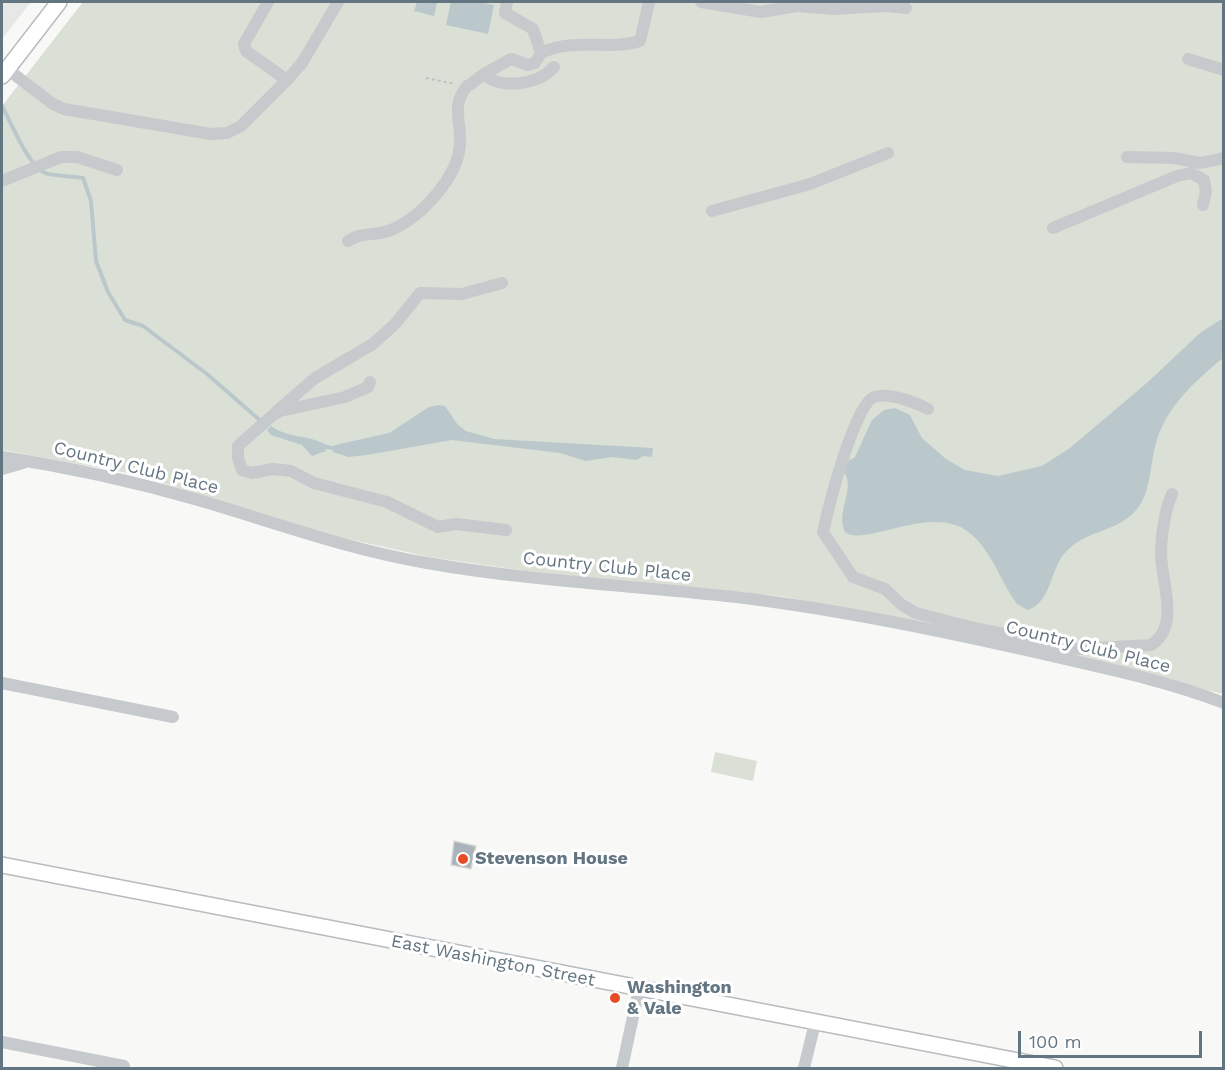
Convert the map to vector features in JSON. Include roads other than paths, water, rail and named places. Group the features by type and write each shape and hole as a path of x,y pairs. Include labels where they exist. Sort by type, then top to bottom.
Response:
{"main road":[{"path":"4,73 59,2"},
{"name":"East Washington Street","path":"2,865 1033,1066 1055,1068"}],"street":[{"path":"268,2 244,44 246,51 287,80"},
{"path":"4,73 64,109 211,134 227,133 241,126 302,63 338,2"},
{"path":"348,241 354,237 383,233 397,227 429,202 442,188 459,150 457,104 467,86 511,59 528,65 536,63 541,53 533,29 505,13 507,2"},
{"path":"541,53 576,43 612,47 640,41 649,2"},
{"path":"701,2 760,12 797,6 834,9 886,6 906,8"},
{"path":"1188,59 1224,70"},
{"path":"484,74 492,82 510,84 542,76 554,67"},
{"path":"712,211 816,182 888,153"},
{"path":"2,181 45,163 69,156 117,170"},
{"path":"1127,157 1174,158 1200,163 1224,158"},
{"path":"1053,228 1167,180 1191,173 1204,180 1206,192 1203,205"},
{"path":"502,284 462,294 420,293 395,324 373,344 315,378 238,446 239,466 246,473 273,469 291,471 314,483 387,502 438,527 456,524 506,530"},
{"path":"268,420 345,397 368,387 370,382"},
{"path":"928,409 885,396 874,397 867,402 845,454 823,532 853,577 885,589 902,605 916,612 974,628 1077,649 1151,645 1159,640 1166,622 1167,600 1161,552 1168,503 1172,494"},
{"name":"Country Club Place","path":"2,457 137,483 320,538 424,563 532,578 754,600 832,611 953,633 1049,655 1220,701"},
{"path":"2,469 30,461"},
{"path":"2,683 173,717"},
{"path":"622,1068 639,989"},
{"path":"804,1068 815,1023"},
{"path":"2,1042 124,1066"}],"waterway":[{"path":"2,106 20,143 39,169 48,174 83,178 91,201 96,261 108,292 125,320 143,326 207,374 263,423"},
{"path":"322,446 338,449"}],"place":[{"name":"Stevenson House","path":"463,859"},
{"name":"Washington & Vale","path":"615,998"}]}
